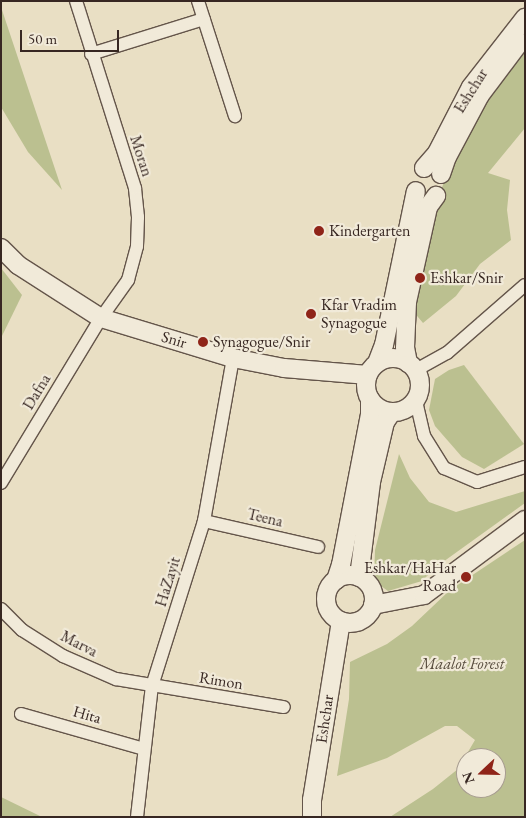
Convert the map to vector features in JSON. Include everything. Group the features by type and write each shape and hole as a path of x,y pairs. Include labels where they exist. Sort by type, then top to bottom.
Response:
{"main road":[{"name":"Eshchar","path":"424,168 437,153 471,87 525,18"},
{"name":"Eshchar","path":"441,174 447,157 480,96 525,37"},
{"path":"424,168 432,168 441,174 442,188 428,207 407,302 405,348 420,380 420,391 416,401 409,407 392,412 382,410 370,399 366,392 372,369 384,346 416,192 413,182 415,176 424,168"},
{"path":"416,192 425,197 436,196"},
{"name":"Snir","path":"1,248 18,265 101,318 233,358 284,368 372,369"},
{"path":"372,369 392,357 412,366"},
{"path":"336,580 347,575 365,580 372,592 373,605 364,618 349,623 341,621 330,612 327,605 327,591 336,580 341,565 370,415 370,399"},
{"path":"359,577 371,482 385,422 392,412"},
{"path":"373,605 424,596 525,520"},
{"name":"Eshchar","path":"312,817 314,791 341,621"}],"street":[{"name":"Moran","path":"76,1 91,54 135,188 138,218 137,246 128,280 101,318"},
{"path":"198,1 235,116"},
{"path":"91,54 204,19"},
{"path":"412,366 447,353 525,285"},
{"name":"Dafna","path":"1,483 101,318"},
{"name":"HaZayit","path":"137,817 152,686 204,521 233,358"},
{"path":"416,401 424,436 444,468 477,482 525,467"},
{"name":"Teena","path":"204,521 318,547"},
{"name":"Marva","path":"1,609 22,630 63,656 116,679 152,686"},
{"name":"Rimon","path":"152,686 284,708"},
{"name":"Hita","path":"20,714 144,748"}],"green space":[{"path":"1,7 62,190 28,152 1,107"},
{"path":"525,44 525,128 488,173 510,180 507,210 511,240 480,264 456,296 423,323 413,311 439,196 449,168 468,127"},
{"path":"1,268 22,295 1,338"},
{"path":"464,365 524,444 484,469 462,457 435,426 429,410 435,379 449,370"},
{"path":"399,454 410,478 429,502 456,512 525,491 525,503 436,567 422,581 388,591 374,581 375,550"},
{"name":"Maalot Forest","path":"525,540 525,817 390,817 433,789 456,771 456,798 506,798 506,748 470,748 475,740 457,726 445,726 387,758 337,776 349,699 350,662 387,644 412,626 450,590"},
{"path":"1,797 40,816 40,817 1,817"}],"place":[{"name":"Kindergarten","path":"319,231"},
{"name":"Eshkar/Snir","path":"420,278"},
{"name":"Kfar Vradim Synagogue","path":"311,314"},
{"name":"Synagogue/Snir","path":"203,342"},
{"name":"Eshkar/HaHar Road","path":"466,577"}]}
